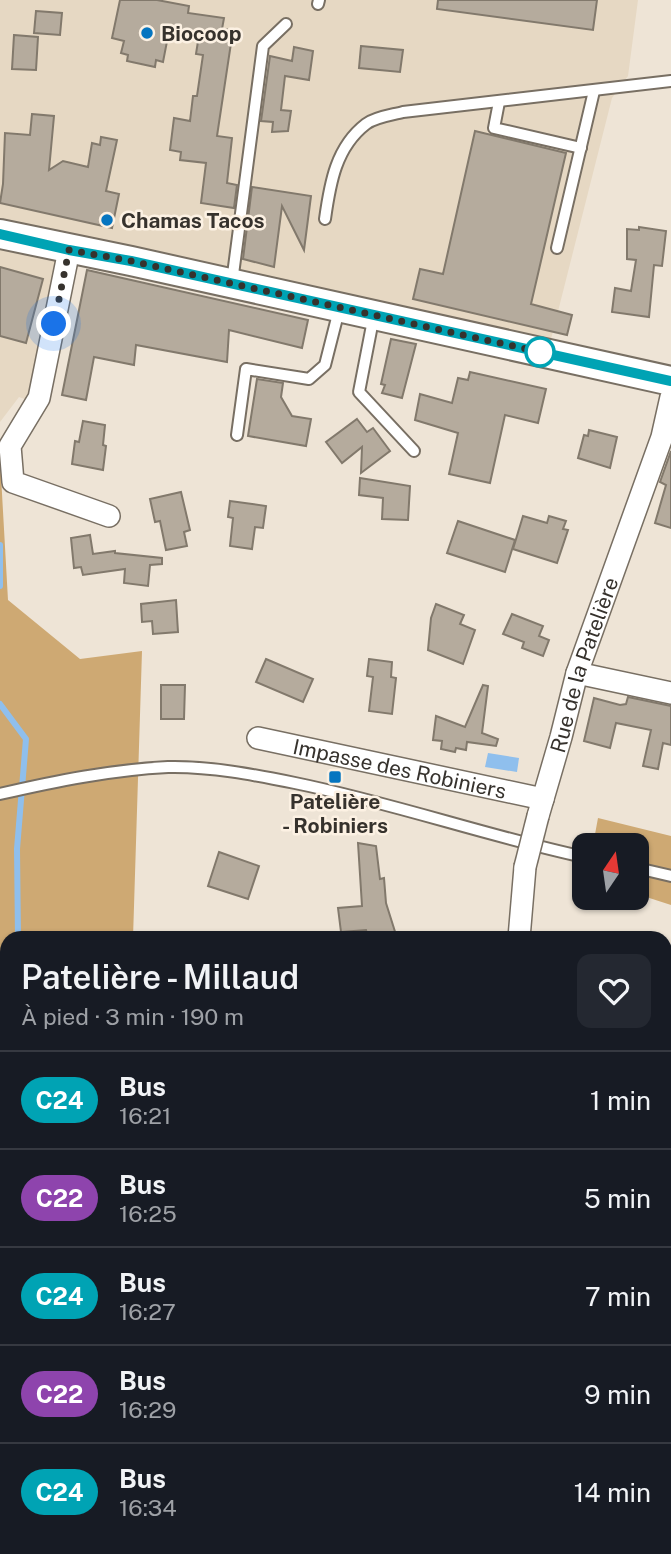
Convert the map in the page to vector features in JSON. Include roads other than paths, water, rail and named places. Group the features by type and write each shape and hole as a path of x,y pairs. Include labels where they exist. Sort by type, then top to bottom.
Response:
{"main road":[{"path":"0,234 671,381"}],"street":[{"path":"69,250 39,398 10,446 13,482 109,516"},
{"name":"Rue de la Patelière","path":"520,931 525,867 578,673 662,437 671,397"},
{"path":"578,673 671,693"},
{"name":"Impasse des Robiniers","path":"258,738 540,808"}],"lane":[{"path":"232,283 263,46 286,24"},
{"path":"325,219 330,178 343,150 367,123 403,111 594,92 671,81"},
{"path":"557,248 594,92"},
{"path":"499,102 494,128 581,148"},
{"path":"236,435 246,369 309,379 325,365 340,307"},
{"path":"374,315 359,392 414,451"},
{"path":"0,794 95,774 170,767 214,770 263,776 334,791 572,854"},
{"path":"649,871 671,876"}],"water":[{"path":"488,753 519,758 517,772 485,767"}],"waterway":[{"path":"0,545 0,586"},
{"path":"0,704 26,739 17,849 18,931"}],"place":[{"name":"Biocoop","path":"147,33"},
{"name":"Chamas Tacos","path":"107,220"},
{"name":"Patelière - Robiniers","path":"335,777"}]}
